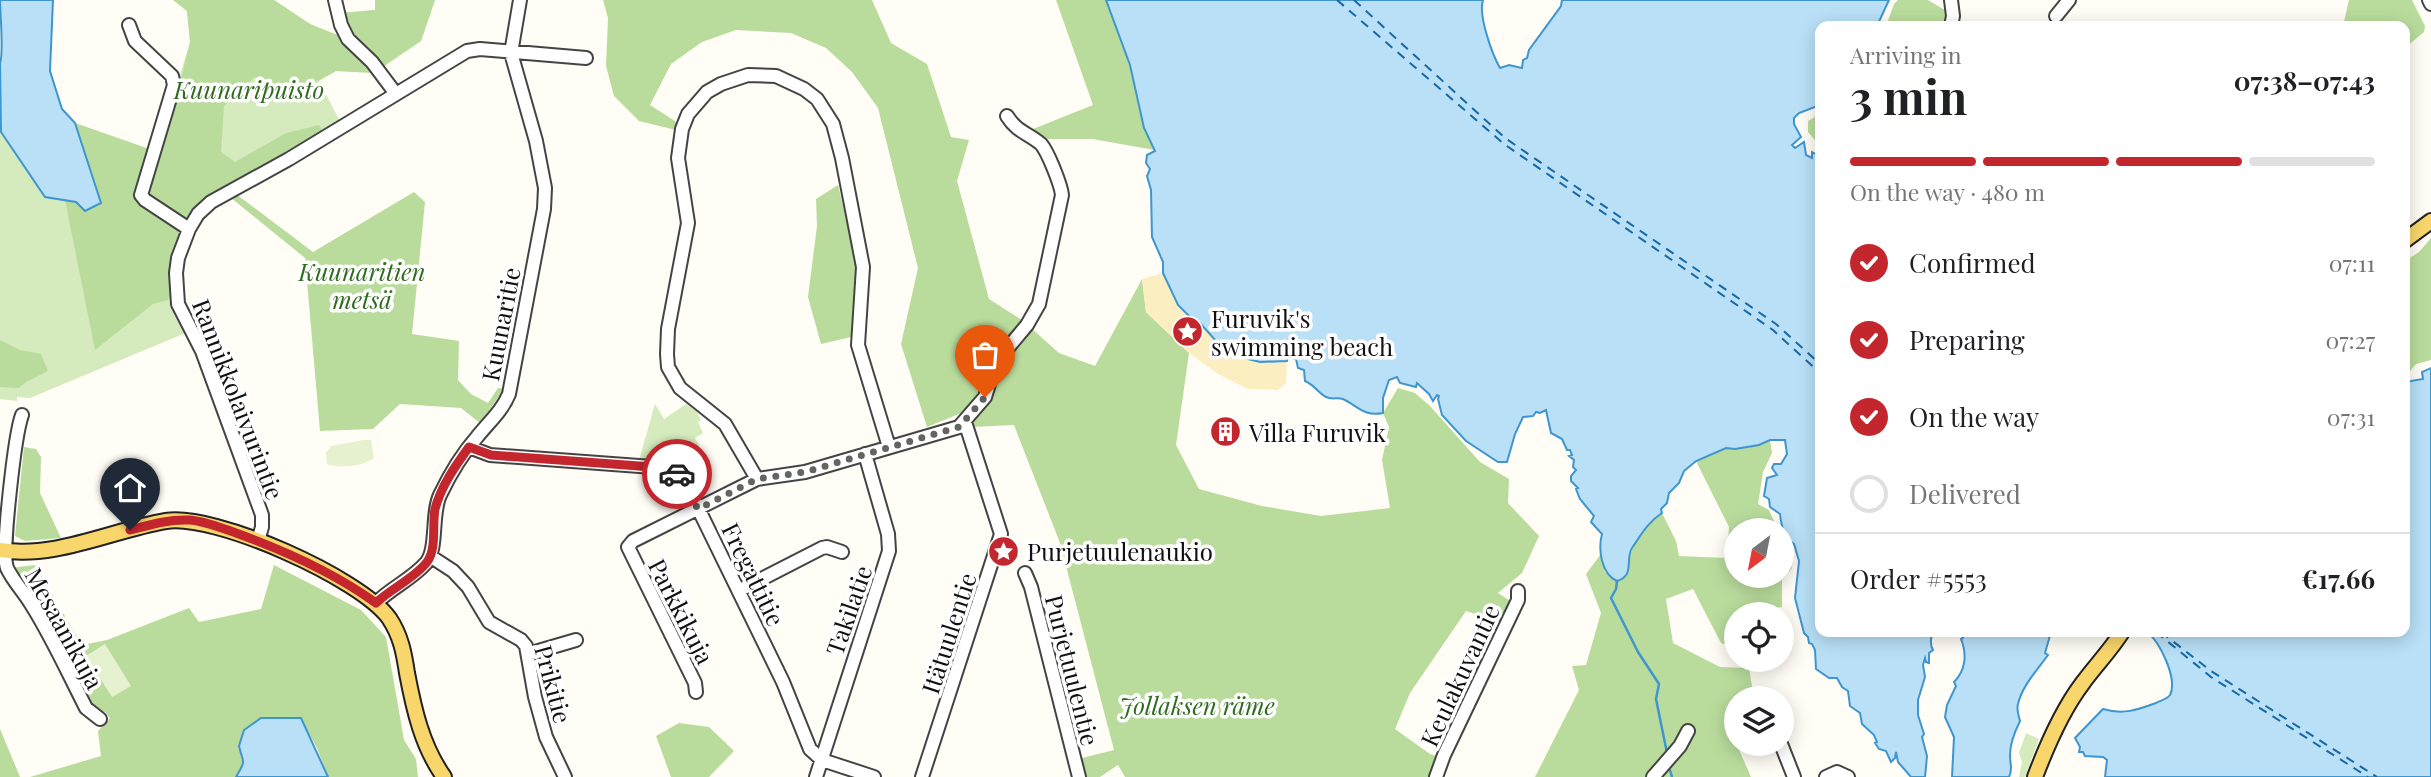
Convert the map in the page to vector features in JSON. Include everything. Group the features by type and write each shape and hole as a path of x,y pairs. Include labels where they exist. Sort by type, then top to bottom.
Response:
{"main road":[{"path":"2410,237 2431,221"},
{"path":"3,551 55,548 168,521 189,520 258,541 337,576 376,603 389,618 404,647 415,709 425,745 444,777"},
{"path":"2035,777 2049,740 2065,710 2082,683 2119,637"}],"street":[{"path":"335,0 341,25 348,39 372,62 396,94"},
{"path":"510,53 520,0"},
{"path":"1951,0 1952,21"},
{"path":"2056,16 2069,0"},
{"path":"129,25 135,41 172,76 174,85 141,195 190,229"},
{"name":"Rannikkolaivurintie","path":"258,541 262,515 202,351 178,304 178,258 198,214 211,202 295,156 467,51 586,58"},
{"name":"Kuunaritie","path":"430,556 436,506 453,470 504,406 509,394 544,209 545,188 536,141 510,53"},
{"path":"757,479 725,424 680,388 668,367 667,354 668,328 688,223 678,158 682,129 692,108 708,92 721,84 748,75 776,76 804,89 817,99 833,124 842,155 863,267 858,345 889,447"},
{"path":"698,509 757,479 789,476 959,427 985,397 996,362 1027,325 1040,304 1062,195 1042,145 1015,128 1007,116"},
{"path":"3,551 18,427 22,415"},
{"name":"Itätuulentie","path":"922,777 1002,534 965,422"},
{"name":"Fregattitie","path":"469,447 491,455 666,468 681,478 740,590 783,682 807,744 822,760"},
{"name":"Takilatie","path":"816,777 889,551 888,534 865,454"},
{"name":"Parkkikuja","path":"696,692 695,683 628,547 633,541 698,509"},
{"path":"740,590 822,548 842,552"},
{"name":"Mesaanikuja","path":"3,551 7,567 32,604 86,708 100,719"},
{"path":"376,603 422,566 430,556"},
{"name":"Prikitie","path":"430,556 453,571 468,587 489,622 521,640 528,654 545,737 565,777"},
{"name":"Purjetuulentie","path":"1025,573 1031,587 1077,776"},
{"name":"Keulakuvantie","path":"1436,777 1518,600 1518,592"},
{"path":"528,654 576,640"},
{"path":"1653,777 1680,746 1688,731"},
{"path":"1786,756 1794,777"},
{"path":"822,760 874,777"},
{"path":"1826,777 1837,772 1847,777"}],"green space":[{"name":"Kuunaripuisto","path":"173,0 274,0 310,24 339,36 335,13 375,10 375,0 435,0 421,41 375,73 336,71 319,81 340,121 212,197 145,191 190,42 187,11"},
{"name":"Kuunaripuisto","path":"173,0 274,0 310,24 340,36 375,73 336,71 318,81 281,90 255,77 224,106 221,152 235,162 286,133 319,125 323,131 212,197 187,224 147,197 145,191 190,42 187,11"},
{"path":"375,0 435,0 421,41 382,67 351,37 343,13 375,10"},
{"path":"603,0 872,0 891,43 927,64 951,137 969,140 957,181 989,299 1025,322 982,395 966,411 927,427 901,344 918,268 878,108 852,72 826,48 791,33 736,30 702,42 671,64 650,105 678,123 676,130 639,121 614,96 606,66 608,18"},
{"path":"1056,0 1106,0 1125,50 1143,120 1155,150 1092,139 1047,139 1033,129 1093,105"},
{"path":"1898,0 1928,0 1948,12 1947,21 1888,21"},
{"path":"2349,0 2412,0 2425,26 2424,32 2410,44 2410,21 2344,21"},
{"path":"0,72 88,164 75,123 149,149 182,229 172,258 169,282 174,305 188,332 30,398 17,397 17,401 0,399"},
{"path":"1815,117 1815,140 1808,132 1808,121"},
{"path":"75,123 149,149 138,200 182,229 170,260 168,300 153,304 95,350 65,200 101,203"},
{"path":"838,185 857,264 851,337 821,344 808,297 817,226 816,199"},
{"name":"Kuunaritien metsä","path":"414,192 425,202 412,334 459,341 458,380 471,394 488,403 498,388 504,389 480,423 461,408 400,404 373,429 320,431 305,258 230,197 236,194 313,252"},
{"path":"2431,238 2431,360 2416,364 2410,371 2410,258"},
{"name":"Jollaksen räme","path":"1142,279 1146,312 1189,353 1176,445 1199,489 1262,506 1321,516 1390,508 1382,460 1389,427 1383,413 1398,388 1415,393 1480,462 1509,479 1508,503 1539,536 1522,573 1498,593 1512,602 1503,623 1466,611 1410,693 1395,729 1430,754 1440,757 1433,777 1125,777 1118,765 1100,777 1079,777 1074,760 1114,750 1060,543 1014,425 971,427 987,387 1030,327 1059,353 1095,366"},
{"path":"0,340 20,350 41,354 48,371 19,388 0,387"},
{"path":"655,404 664,419 686,404 697,412 703,433 695,438 700,448 693,452 689,444 684,446 695,465 707,460 712,470 700,476 704,488 696,492 683,466 679,464 639,460"},
{"path":"371,440 374,458 351,466 327,464 326,453 331,446"},
{"path":"1770,440 1772,453 1763,472 1758,504 1769,510 1773,518 1724,518 1696,461 1726,448 1759,445"},
{"path":"24,447 36,449 41,457 40,493 61,538 25,541 15,536"},
{"path":"1662,513 1676,541 1679,556 1724,558 1724,588 1782,588 1782,602 1724,602 1724,644 1721,643 1693,589 1666,599 1673,643 1724,667 1724,672 1750,672 1752,686 1724,686 1724,756 1742,756 1751,777 1535,777 1579,690 1572,666 1586,665 1601,613 1586,574 1601,554 1605,572 1617,581 1629,567 1639,537 1649,523"},
{"path":"35,565 82,645 107,640 189,608 199,622 261,609 274,565 361,610 386,637 404,740 416,759 418,777 328,777 317,748 300,718 287,718 245,758 236,777 30,777 101,756 98,731 110,718 105,712 88,706 11,568"},
{"path":"105,644 131,686 112,697 86,656"},
{"path":"679,723 709,727 734,751 709,777 671,777 656,736"},
{"path":"0,729 20,777 0,777"},
{"path":"2026,733 2039,739 2025,777 2019,777 2022,762 2019,753"}],"sand":[{"name":"Furuvik's swimming beach","path":"1163,273 1184,308 1232,354 1253,361 1287,361 1286,383 1278,390 1248,389 1218,374 1189,353 1146,312 1142,279"}],"water":[{"path":"0,0 53,0 50,71 62,109 75,123 101,203 85,211 76,202 45,197 1,132"},
{"path":"1106,0 1483,0 1484,24 1500,68 1509,65 1522,68 1523,60 1527,58 1529,50 1561,6 1562,0 1889,0 1879,21 1815,21 1815,107 1794,118 1801,137 1792,145 1795,148 1804,142 1806,155 1812,158 1812,152 1815,154 1815,637 1931,637 1933,650 1929,653 1929,663 1925,658 1925,677 1918,700 1918,715 1927,756 1925,777 1911,777 1898,762 1896,752 1891,762 1886,751 1879,749 1875,743 1877,742 1874,735 1862,724 1860,713 1850,706 1848,691 1837,678 1829,678 1816,669 1815,650 1804,633 1795,598 1799,561 1794,544 1794,518 1781,518 1780,514 1770,507 1769,499 1764,496 1767,478 1777,475 1772,468 1774,464 1781,464 1787,454 1785,440 1770,440 1759,445 1735,449 1726,448 1696,461 1684,471 1679,483 1669,493 1667,503 1661,509 1662,513 1632,548 1626,575 1617,581 1604,567 1600,547 1602,534 1591,522 1594,516 1580,499 1576,489 1578,488 1571,481 1576,470 1573,467 1574,460 1569,456 1572,455 1570,450 1567,450 1562,439 1551,433 1546,410 1523,417 1507,462 1498,462 1466,441 1442,415 1439,396 1433,401 1417,383 1416,387 1400,383 1397,377 1389,380 1383,398 1383,413 1366,412 1343,399 1323,395 1305,381 1304,370 1298,368 1296,359 1288,357 1287,361 1260,362 1236,356 1216,341 1200,323 1193,320 1178,305 1163,273 1163,262 1152,237 1151,190 1147,176 1150,169 1146,163 1147,155 1155,151 1144,128 1130,65"},
{"path":"2431,368 2431,777 2105,777 2107,760 2103,757 2085,756 2083,752 2079,752 2080,747 2075,738 2103,709 2130,711 2156,703 2170,695 2170,671 2152,637 2410,637 2410,381 2423,379 2422,372"},
{"path":"2050,637 2045,653 2048,655 2020,697 2017,711 2020,721 2011,746 2009,777 1952,777 1954,737 1945,717 1947,705 1956,686 1954,682 1964,662 1963,638"},
{"path":"261,718 301,718 328,777 236,777 243,764 239,746 244,730"}],"waterway":[{"path":"1617,581 1611,598 1638,652 1659,684 1656,699 1667,753"},
{"path":"1670,770 1672,777"}],"ferry route":[{"path":"1337,0 1504,144 1773,330 1815,368"},
{"path":"1354,0 1505,138 1776,324 1815,359"},
{"path":"2162,637 2211,677 2368,777"},
{"path":"2167,637 2211,671 2377,777"}],"way so far":[{"path":"677,474 698,509 757,479 805,472 959,427 985,397"}],"place":[{"name":"Furuvik's swimming beach","path":"1188,332"},
{"name":"Villa Furuvik","path":"1226,432"},
{"name":"Purjetuulenaukio","path":"1004,551"}],"route":[{"path":"130,530 168,521 189,520 209,524 314,565 337,576 376,603 427,562 432,548 436,506 453,470 469,447 491,455 666,468 677,474"}]}
